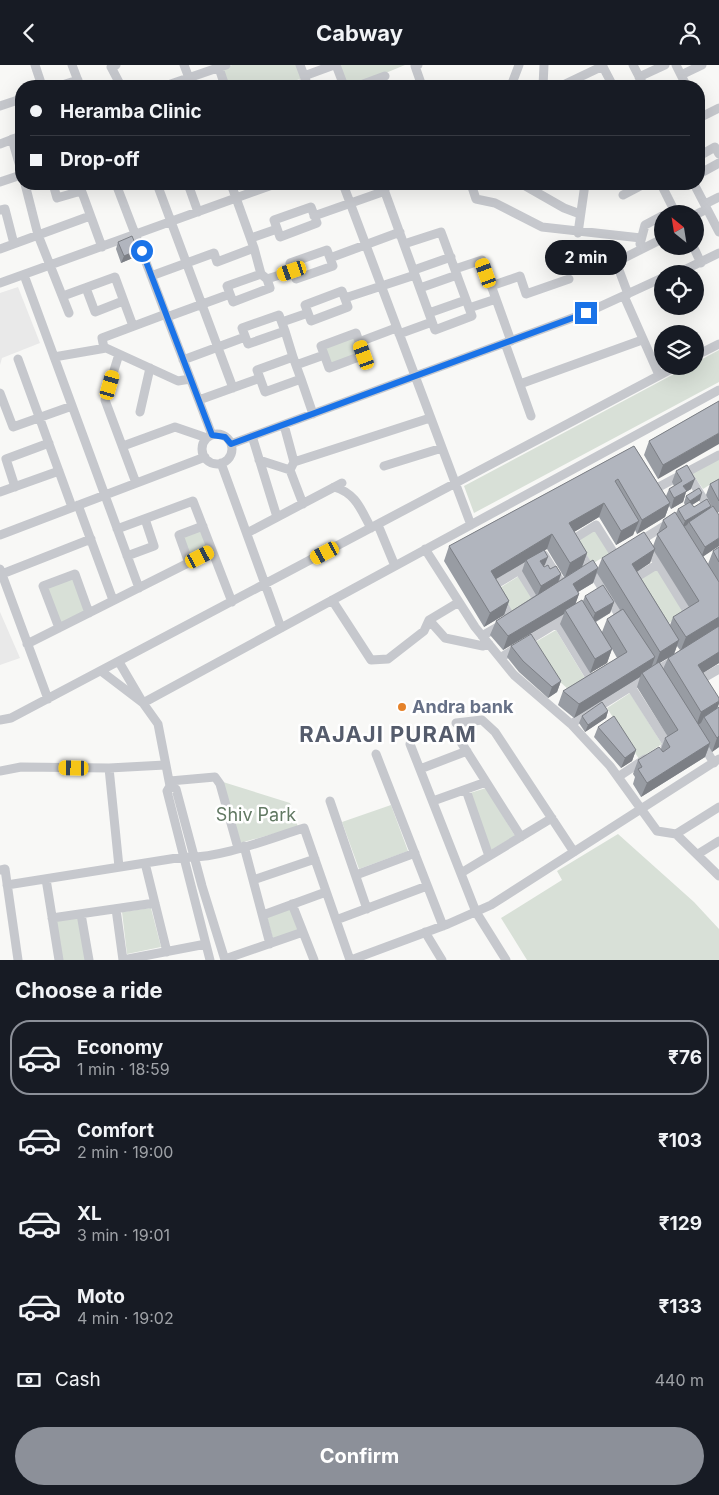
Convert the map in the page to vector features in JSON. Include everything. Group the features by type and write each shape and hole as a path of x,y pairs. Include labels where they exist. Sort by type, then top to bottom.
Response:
{"street":[{"path":"34,65 40,80"},
{"path":"72,65 78,80"},
{"path":"113,65 118,80"},
{"path":"184,65 189,78"},
{"path":"300,65 306,80"},
{"path":"308,80 335,65 341,80"},
{"path":"418,65 415,66 420,80"},
{"path":"513,80 519,65"},
{"path":"543,80 544,65"},
{"path":"573,80 603,65 610,80"},
{"path":"633,65 641,80"},
{"path":"639,77 665,65"},
{"path":"676,65 684,80"},
{"path":"681,75 702,65"},
{"path":"183,80 222,66 224,80"},
{"path":"374,80 385,76"},
{"path":"0,106 15,101"},
{"path":"705,115 719,108"},
{"path":"0,144 15,139"},
{"path":"705,153 715,147 719,154"},
{"path":"705,170 719,163"},
{"path":"0,181 15,177"},
{"path":"27,190 38,235 69,313"},
{"path":"55,190 57,198 74,190"},
{"path":"81,190 102,247"},
{"path":"118,190 199,400 210,436"},
{"path":"159,190 233,388"},
{"path":"190,190 198,211"},
{"path":"233,190 264,277 270,288 233,302 227,286 264,277 292,271"},
{"path":"0,283 258,190"},
{"path":"345,190 471,525"},
{"path":"314,216 350,203 377,190"},
{"path":"384,190 435,330 472,316 441,232 404,244"},
{"path":"473,190 476,199 495,203 542,227 578,233 641,239"},
{"path":"532,190 564,208 580,214"},
{"path":"578,233 584,190"},
{"path":"622,195 632,190"},
{"path":"663,190 670,205"},
{"path":"697,190 719,230"},
{"path":"706,206 719,197"},
{"path":"311,207 317,223 280,237 277,229 274,221 311,207"},
{"path":"0,210 4,209 14,244"},
{"path":"0,249 90,216"},
{"path":"638,251 645,225 654,220"},
{"path":"251,238 277,229"},
{"path":"330,257 400,231"},
{"path":"654,243 616,262 642,339 654,364"},
{"path":"151,276 214,253 217,262 254,248"},
{"path":"327,250 330,257 333,266 296,279 290,263 327,250"},
{"path":"696,265 719,253"},
{"path":"697,255 701,263"},
{"path":"345,298 381,286 451,257"},
{"path":"420,287 482,260 496,299 531,416"},
{"path":"24,275 139,588"},
{"path":"491,286 520,276 526,294 570,279"},
{"path":"63,296 115,277 132,326"},
{"path":"231,444 586,313 654,282"},
{"path":"86,287 95,312 124,301"},
{"path":"342,291 345,298 348,307 311,321 305,305 342,291"},
{"path":"104,348 102,338 132,326 202,305 230,294"},
{"path":"359,342 398,331 468,304 496,299"},
{"path":"308,313 284,327 248,344 242,328 279,315 284,327 313,414"},
{"path":"356,333 359,342 364,355 329,368 321,346 356,333"},
{"path":"183,360 245,337"},
{"path":"520,384 642,339"},
{"path":"704,352 719,344"},
{"path":"54,357 104,348 178,381 190,379"},
{"path":"119,354 105,400 136,483"},
{"path":"301,379 265,392 257,370 324,355"},
{"path":"18,359 59,471 90,539 113,601"},
{"path":"140,411 150,368"},
{"path":"0,720 11,718 119,662 659,375"},
{"path":"199,400 260,378"},
{"path":"143,703 425,549 627,445 719,390"},
{"path":"0,393 13,427 72,406"},
{"path":"259,460 292,466 430,418"},
{"path":"284,425 292,466 303,504"},
{"path":"123,447 175,427 210,436 225,437 231,444 229,457 221,463 212,463 204,457 202,445 210,436"},
{"path":"252,437 277,517"},
{"path":"15,487 6,459 49,443"},
{"path":"384,466 442,448"},
{"path":"654,489 719,455"},
{"path":"0,535 204,457"},
{"path":"221,463 281,628"},
{"path":"0,492 59,471"},
{"path":"687,472 704,493 718,521"},
{"path":"247,533 338,485 353,496 375,527 395,566"},
{"path":"117,529 193,501 232,602"},
{"path":"127,556 154,546 145,519"},
{"path":"630,633 607,561 674,520"},
{"path":"188,563 178,535 203,526"},
{"path":"48,699 1,572 90,539"},
{"path":"642,539 689,614 676,622"},
{"path":"425,549 482,636 514,675 571,725 618,777 657,831 676,834 719,876"},
{"path":"28,643 212,551"},
{"path":"482,636 515,616 492,586 544,555 563,587"},
{"path":"638,589 632,581 658,564"},
{"path":"519,570 539,601"},
{"path":"59,628 43,586 75,574 89,613"},
{"path":"332,600 371,660 388,659 424,631 429,620 459,602"},
{"path":"500,658 578,610"},
{"path":"429,620 445,638 483,646 488,644"},
{"path":"556,623 595,677 583,685"},
{"path":"571,725 632,687 678,653"},
{"path":"119,662 143,703 158,724 170,784 168,791 210,960"},
{"path":"654,669 662,679"},
{"path":"705,688 700,680 719,669"},
{"path":"101,671 143,703"},
{"path":"618,777 668,745 632,687"},
{"path":"549,706 558,700"},
{"path":"601,705 606,714"},
{"path":"456,723 482,719 495,732 574,852"},
{"path":"7,885 183,857 194,858 241,847 304,828 350,960 443,926 491,905 717,761 694,730"},
{"path":"459,739 520,837"},
{"path":"410,744 476,912 506,960"},
{"path":"420,769 467,751"},
{"path":"376,754 443,926"},
{"path":"633,755 639,763"},
{"path":"0,771 21,767 109,768 165,765"},
{"path":"109,768 119,867"},
{"path":"170,784 215,777 220,784 253,880 270,944"},
{"path":"433,801 486,782"},
{"path":"170,784 176,789 194,858 225,960 303,932"},
{"path":"466,790 490,856"},
{"path":"330,801 367,909"},
{"path":"676,834 719,807"},
{"path":"461,873 552,818"},
{"path":"698,854 719,841"},
{"path":"356,875 415,853"},
{"path":"253,880 315,859"},
{"path":"145,863 167,952"},
{"path":"0,870 4,869 18,960"},
{"path":"46,879 59,960"},
{"path":"336,920 427,886"},
{"path":"263,915 326,892"},
{"path":"52,918 155,903"},
{"path":"292,904 314,960"},
{"path":"116,909 123,960 206,944"},
{"path":"81,914 89,960"},
{"path":"425,932 442,960"}],"shaded area":[{"path":"18,287 40,343 2,358 0,365 0,293"},
{"path":"0,612 20,658 0,665"}],"green space":[{"path":"232,65 298,65 303,78 297,80 225,80 221,69"},
{"path":"339,65 405,65 369,80 343,80"},
{"path":"356,334 363,355 329,367 322,347"},
{"path":"719,350 719,382 474,513 464,486 672,375 704,375 704,358"},
{"path":"719,459 719,479 703,489 692,473"},
{"path":"203,528 211,550 189,561 180,536"},
{"path":"595,530 610,553 592,564 578,540"},
{"path":"657,569 684,613 666,625 638,580"},
{"path":"74,576 88,612 59,626 44,587"},
{"path":"519,576 533,599 512,612 498,589"},
{"path":"556,630 585,678 568,689 550,673 532,644"},
{"path":"630,693 662,744 639,759 607,708"},
{"name":"Shiv Park","path":"223,782 290,803 298,827 240,843"},
{"path":"486,788 515,836 491,850 470,793"},
{"path":"391,805 408,851 359,869 342,822"},
{"path":"618,834 694,902 719,929 719,960 527,960 501,918 562,880 557,871"},
{"path":"151,908 161,947 127,954 122,912"},
{"path":"291,908 298,931 273,939 267,917"},
{"path":"79,917 86,960 61,960 56,920"}],"building":[{"path":"132,236 138,250 124,256 118,242"},
{"path":"719,401 719,433 663,465 649,441"},
{"path":"634,446 670,503 642,520 618,479 615,481 639,521 621,531 604,503 569,523 587,553 570,563 552,534 491,571 509,601 490,613 449,546"},
{"path":"687,465 695,479 683,486 687,491 674,498 669,489 682,481 676,471"},
{"path":"719,479 719,501 710,484"},
{"path":"699,488 702,493 690,501 686,496"},
{"path":"707,499 711,506 685,521 678,509 690,502 694,507"},
{"path":"713,506 719,515 719,538 705,547 689,522"},
{"path":"675,512 719,582 719,617 686,637 673,617 699,601 657,534 667,527 663,520"},
{"path":"644,532 655,549 632,564 679,640 660,652 602,558"},
{"path":"719,547 719,562 713,551"},
{"path":"544,550 548,557 540,561 544,567 548,565 550,569 556,566 561,574 541,586 526,560"},
{"path":"593,560 598,568 573,584 579,594 508,636 496,621"},
{"path":"603,585 614,602 595,613 585,596"},
{"path":"582,600 612,649 595,659 565,610"},
{"path":"623,609 655,657 579,704 563,691 627,652 607,619"},
{"path":"719,626 719,652 698,665 719,698 719,701 701,712 668,658"},
{"path":"531,634 561,681 552,687 523,661 511,646"},
{"path":"659,662 710,743 647,783 638,769 642,767 638,760 659,747 663,752 670,747 665,738 678,730 642,673"},
{"path":"602,702 608,711 588,725 582,716"},
{"path":"719,707 719,736 717,738 704,717"},
{"path":"614,716 636,750 625,758 598,727"}],"place":[{"name":"Andra bank","path":"402,707"}],"district":[{"name":"RAJAJI PURAM","path":"388,734"}],"route":[{"path":"142,251 212,435 221,435 231,444 586,313"}]}
